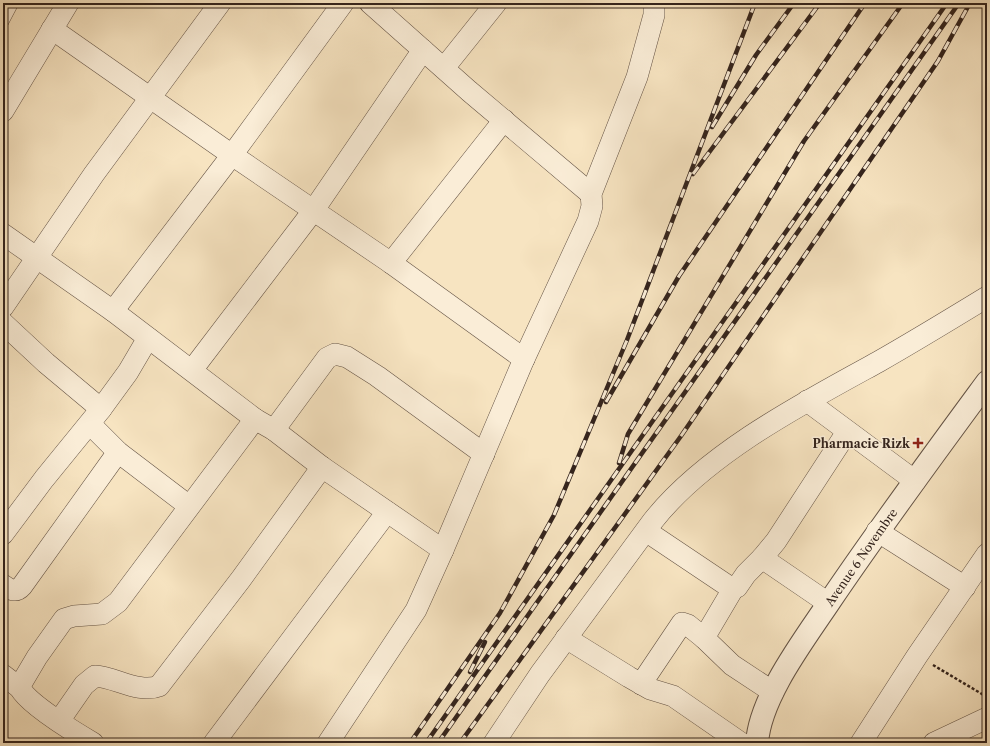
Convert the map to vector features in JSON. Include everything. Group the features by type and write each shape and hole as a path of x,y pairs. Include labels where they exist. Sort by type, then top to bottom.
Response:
{"street":[{"path":"3,111 68,3"},
{"path":"3,307 38,258 94,174 152,98 220,3"},
{"path":"113,311 232,155 343,3"},
{"path":"370,3 591,194"},
{"path":"444,68 496,3"},
{"path":"328,743 416,610 524,359 588,221 592,206 591,194 637,77 654,15 654,3"},
{"path":"52,29 312,211 391,263 524,359"},
{"path":"192,370 312,211 423,50"},
{"path":"391,263 504,120"},
{"path":"3,234 113,311 255,419 274,430 322,467 443,550"},
{"path":"494,743 566,638 646,531 668,502 692,480 721,457 807,401 910,344 987,297"},
{"path":"3,323 46,363 96,416 118,452 189,506"},
{"path":"3,534 44,479 96,416 128,372 148,338"},
{"path":"274,430 327,358 334,354 347,357 376,376 484,454"},
{"name":"Avenue 6 Novembre","path":"757,743 762,716 797,648 877,531 987,382"},
{"path":"807,401 915,481"},
{"path":"20,688 37,657 64,619 74,616 95,616 108,611 118,602 255,419"},
{"path":"704,638 733,589 776,541 847,432"},
{"path":"3,586 17,590 22,586 118,452"},
{"path":"59,721 84,685 95,676 140,687 154,688 159,686 241,579 322,467"},
{"path":"214,743 387,512"},
{"path":"646,531 733,589"},
{"path":"877,531 965,586"},
{"path":"861,743 917,656 987,554"},
{"path":"762,558 828,603"},
{"path":"641,684 682,623 688,625 704,638 732,665 774,692"},
{"path":"566,638 641,684 673,696 741,743"},
{"path":"3,675 20,688 32,702 93,743"},
{"path":"934,743 987,718"}],"lane":[{"path":"3,22 13,3"}],"path":[{"path":"917,656 987,698"}],"railway":[{"path":"410,743 500,613 554,515 627,340 755,3"},
{"path":"712,127 756,55 794,3"},
{"path":"693,174 820,3"},
{"path":"606,402 679,276 865,3"},
{"path":"619,463 628,434 804,141 903,3"},
{"path":"426,743 947,3"},
{"path":"438,743 959,3"},
{"path":"460,743 681,436 938,61 970,3"},
{"path":"470,672 485,642"}],"place":[{"name":"Pharmacie Rizk","path":"918,443"}]}
